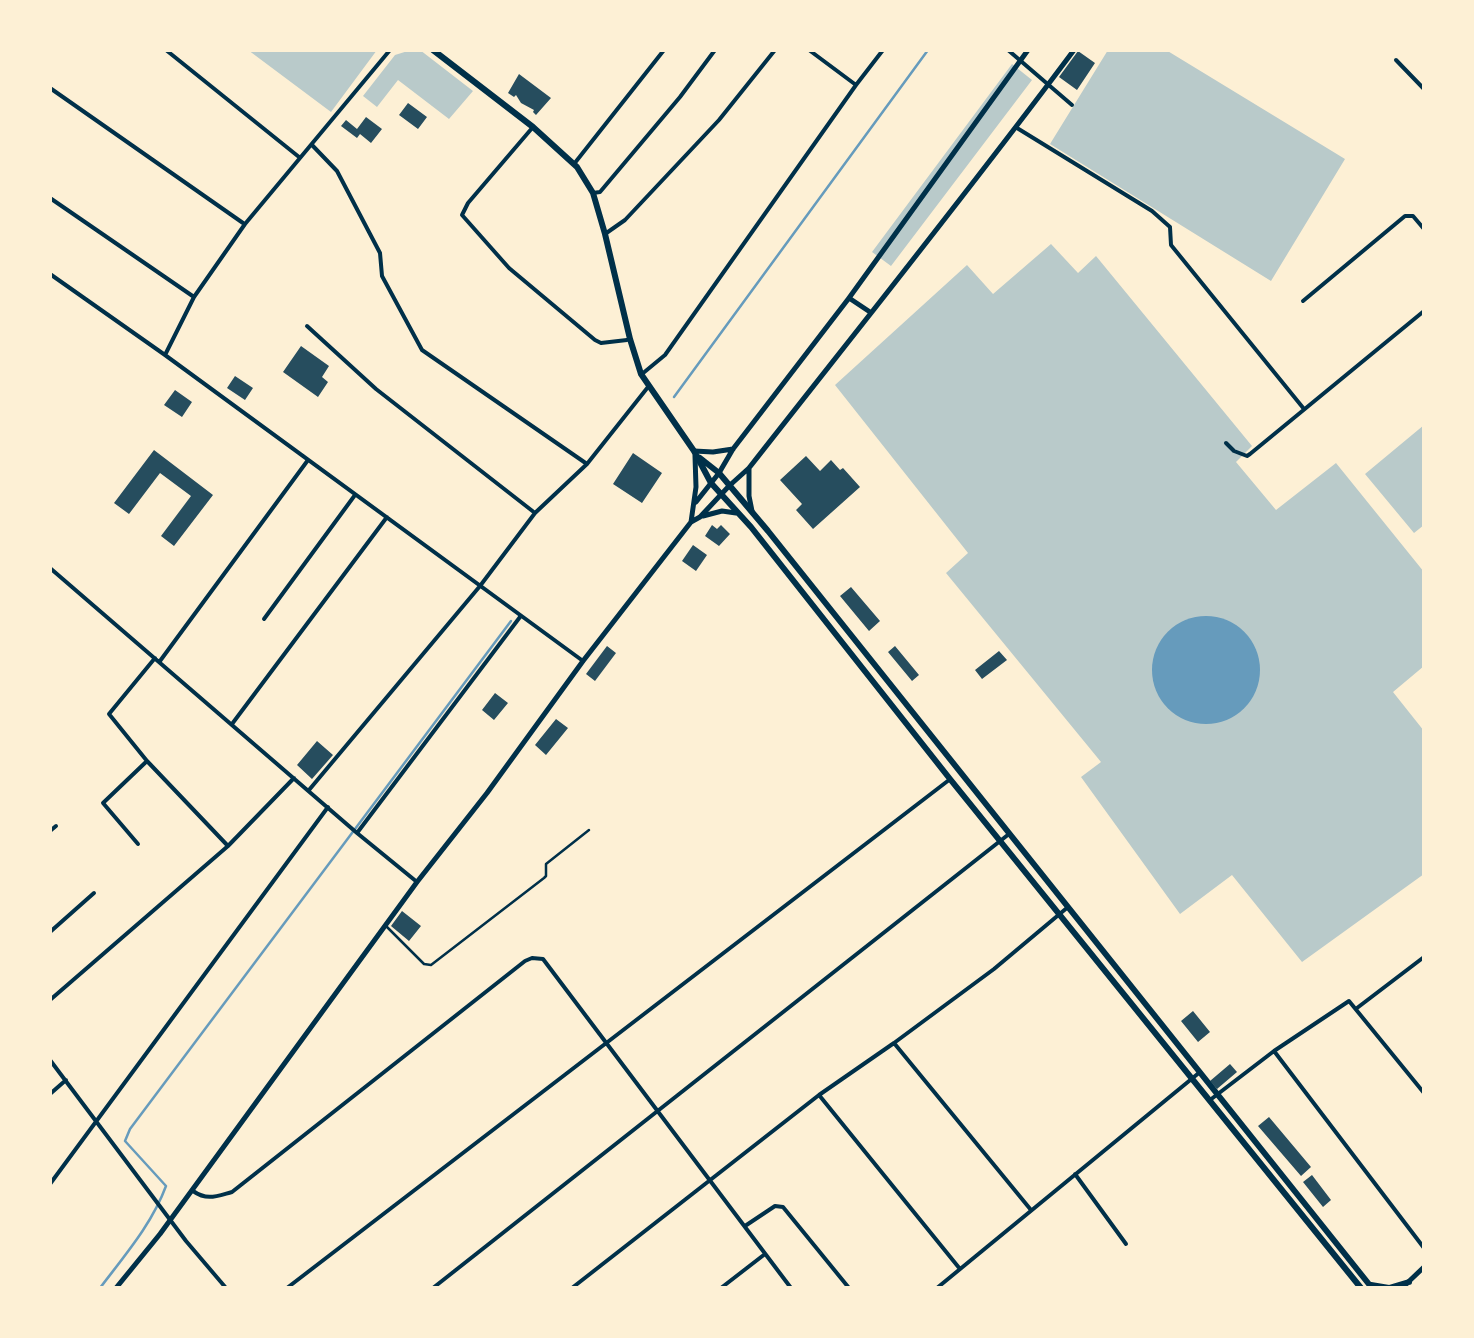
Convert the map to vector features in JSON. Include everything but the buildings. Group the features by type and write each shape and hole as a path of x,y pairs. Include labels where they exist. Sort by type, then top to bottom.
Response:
{"main road":[{"path":"433,50 533,126 574,164 593,194 606,234 641,374 696,454 711,484 864,668 1360,1288"},
{"path":"696,454 719,473 1371,1286 1406,1286"}],"street":[{"path":"166,50 301,158"},
{"path":"166,355 194,296 244,224 390,50"},
{"path":"574,164 664,50"},
{"path":"593,194 600,192 716,50"},
{"path":"606,234 625,220 720,120 774,50"},
{"path":"809,50 856,86"},
{"path":"1008,50 1072,104"},
{"path":"694,504 1028,50"},
{"path":"700,517 750,468 1074,50"},
{"path":"641,374 665,356 881,51"},
{"path":"1396,60 1424,89"},
{"path":"50,88 244,224"},
{"path":"533,126 462,215 509,268 595,340 630,339"},
{"path":"1017,128 1161,219 1170,228 1171,244 1304,408"},
{"path":"312,145 337,171 380,253 382,276 422,350 587,464"},
{"path":"50,198 194,296"},
{"path":"1303,301 1405,216 1413,216 1424,229"},
{"path":"50,274 583,661"},
{"path":"849,298 870,312"},
{"path":"1226,443 1247,456 1424,312"},
{"path":"307,326 376,388 535,514"},
{"path":"308,790 480,586 535,514 587,464 648,387"},
{"path":"691,522 696,454 733,449"},
{"path":"228,846 146,761 109,714 158,659 308,460"},
{"path":"750,468 752,514"},
{"path":"264,619 355,495"},
{"path":"116,1288 691,522 722,511 738,514"},
{"path":"232,724 387,517"},
{"path":"50,568 418,882"},
{"path":"358,833 520,616"},
{"path":"138,844 103,802 146,761"},
{"path":"50,1000 228,846 294,778"},
{"path":"286,1288 950,779"},
{"path":"50,1184 328,808"},
{"path":"50,830 56,826"},
{"path":"433,1288 1009,834"},
{"path":"50,932 94,893"},
{"path":"572,1288 820,1095 994,969 1069,906"},
{"path":"1357,1008 1424,957"},
{"path":"192,1190 213,1198 232,1192 532,958 542,959 792,1288"},
{"path":"1209,1101 1350,1001 1424,1093"},
{"path":"894,1044 1032,1210"},
{"path":"1274,1052 1424,1248"},
{"path":"50,1060 226,1288"},
{"path":"937,1288 1200,1072"},
{"path":"50,1094 66,1080"},
{"path":"820,1095 960,1269"},
{"path":"1076,1174 1126,1244"},
{"path":"745,1226 775,1206 783,1207 848,1288"},
{"path":"720,1288 765,1254"},
{"path":"1406,1286 1424,1267"}],"lane":[{"path":"386,926 424,964 431,964 544,878 546,864 589,830"}],"shaded area":[{"path":"248,50 377,50 331,112"},
{"path":"420,50 473,91 449,119 398,80 377,107 363,96 395,55"},
{"path":"1108,50 1166,50 1345,159 1271,281 1050,144"},
{"path":"1012,64 1032,80 891,266 872,252"},
{"path":"1051,244 1078,273 1096,256 1252,446 1236,462 1276,510 1336,463 1424,572 1424,666 1393,692 1424,731 1424,874 1302,962 1232,875 1180,914 1081,777 1101,762 946,573 968,553 835,385 967,265 993,294"},
{"path":"1424,425 1424,525 1414,533 1365,474"}],"water":[{"path":"1206,616 1227,620 1244,632 1256,649 1260,670 1256,691 1244,708 1227,720 1206,724 1185,720 1168,708 1156,691 1152,670 1156,649 1168,632 1185,620"}],"waterway":[{"path":"674,397 928,50"},
{"path":"100,1288 146,1226 166,1186 125,1141 130,1129 511,621"}]}
